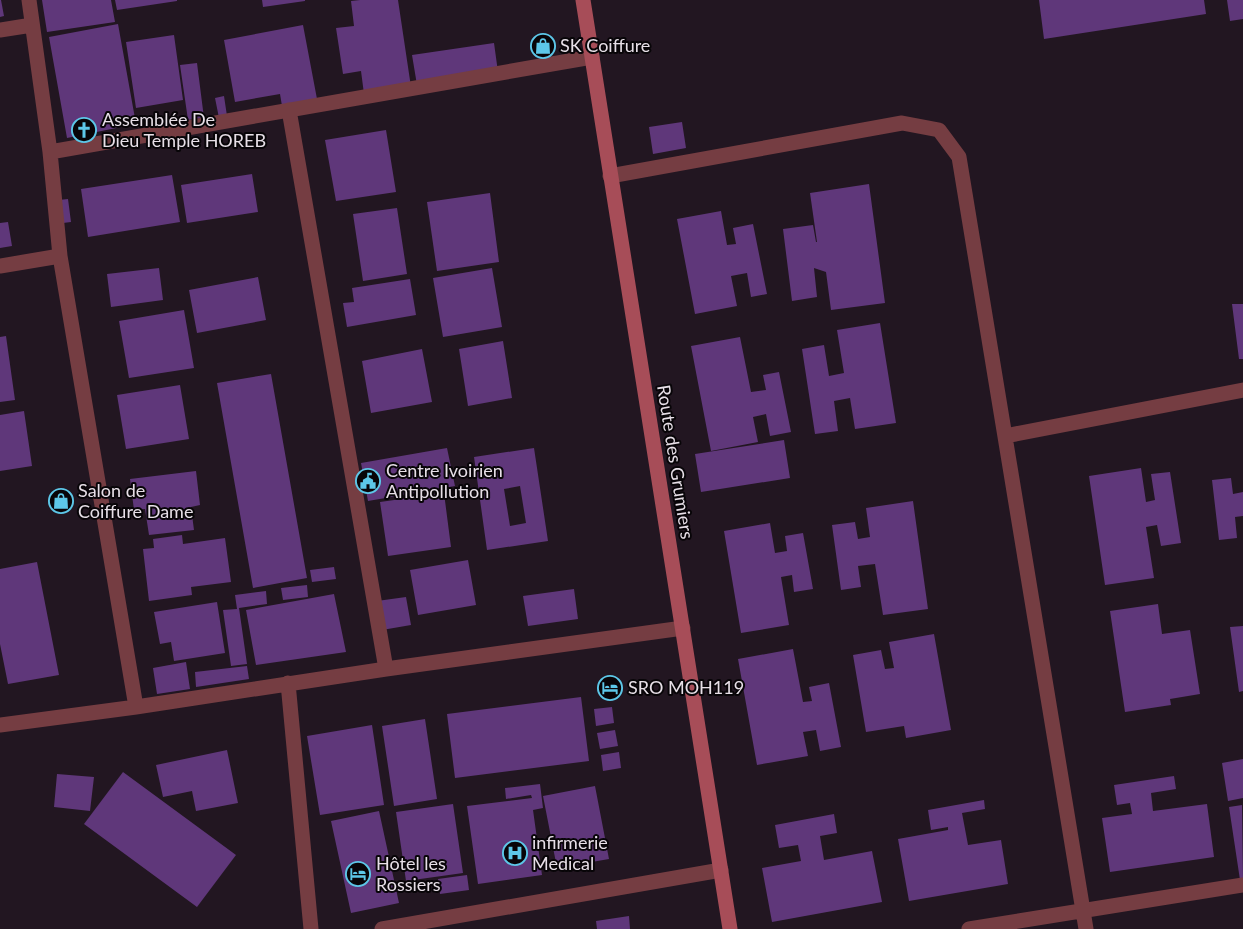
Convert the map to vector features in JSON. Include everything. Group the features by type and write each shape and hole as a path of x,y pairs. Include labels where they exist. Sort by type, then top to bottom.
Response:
{"main road":[{"name":"Route des Grumiers","path":"583,0 730,929"}],"street":[{"path":"29,0 50,152 60,256 136,707"},
{"path":"0,30 32,25"},
{"path":"50,152 592,57"},
{"path":"289,110 386,669"},
{"path":"610,176 902,123 938,130 959,157 1086,929"},
{"path":"0,266 60,256"},
{"path":"1005,436 1243,390"},
{"path":"0,725 682,628"},
{"path":"288,683 311,929"},
{"path":"382,929 433,925 721,870"},
{"path":"969,929 1243,885"}],"building":[{"path":"0,0 4,16 0,17"},
{"path":"42,0 111,0 115,22 47,32"},
{"path":"115,0 177,0 177,1 117,10"},
{"path":"262,0 305,0 305,1 263,7"},
{"path":"398,0 411,87 364,94 361,71 343,74 336,28 354,26 351,1"},
{"path":"1039,0 1204,0 1206,14 1044,39"},
{"path":"1227,0 1243,0 1243,19 1230,21"},
{"path":"118,24 136,124 67,138 49,37"},
{"path":"303,25 317,99 282,106 280,94 235,102 224,40"},
{"path":"174,35 183,100 136,108 126,42"},
{"path":"494,43 498,72 417,85 412,55"},
{"path":"197,63 204,118 188,120 180,65"},
{"path":"224,96 227,116 219,118 215,98"},
{"path":"682,122 686,148 653,154 649,127"},
{"path":"386,130 396,192 336,201 325,140"},
{"path":"252,174 258,212 187,223 181,185"},
{"path":"172,175 180,222 88,237 81,189"},
{"path":"869,184 885,303 831,310 826,272 814,268 817,297 792,301 783,229 813,225 817,242 810,193"},
{"path":"490,193 499,262 437,271 427,202"},
{"path":"68,199 71,222 63,223 59,200"},
{"path":"397,208 407,274 363,281 353,214"},
{"path":"721,211 727,245 736,244 733,228 753,224 767,294 751,297 747,273 731,276 737,306 695,314 677,219"},
{"path":"8,222 12,246 0,248 0,223"},
{"path":"159,268 163,300 111,307 107,274"},
{"path":"492,268 502,327 443,337 433,278"},
{"path":"258,277 266,320 197,333 189,290"},
{"path":"410,279 416,315 347,327 343,303 354,302 352,288"},
{"path":"1232,304 1243,304 1243,359 1239,359"},
{"path":"184,310 194,368 129,378 119,321"},
{"path":"880,323 896,423 855,429 850,398 834,401 838,431 815,434 802,349 824,345 829,376 844,373 837,330"},
{"path":"6,336 15,400 0,402 0,337"},
{"path":"740,337 751,392 766,390 763,375 779,372 791,432 770,436 766,414 753,417 758,442 711,451 691,346"},
{"path":"503,341 512,398 468,406 459,349"},
{"path":"422,349 432,402 371,413 362,361"},
{"path":"271,374 307,578 253,588 217,383"},
{"path":"180,385 189,439 126,449 117,395"},
{"path":"24,411 32,466 0,471 0,415"},
{"path":"784,440 790,478 701,492 695,454"},
{"path":"447,448 455,486 368,501 361,463"},
{"path":"534,448 548,541 487,550 474,457","holes":["520,486 526,523 510,526 504,489"]},
{"path":"1141,468 1146,502 1155,500 1151,474 1170,472 1181,543 1161,546 1157,525 1146,527 1154,578 1105,585 1089,476"},
{"path":"196,471 200,505 191,507 194,530 149,535 145,509 134,510 130,479"},
{"path":"1231,478 1233,494 1243,492 1243,516 1235,517 1237,538 1219,540 1212,480"},
{"path":"444,493 451,547 388,556 380,502"},
{"path":"913,501 928,609 883,615 875,564 858,566 861,587 841,590 832,525 855,522 858,539 870,537 866,508"},
{"path":"770,523 775,553 787,551 785,536 803,533 813,589 794,592 792,575 781,577 789,625 741,633 724,531"},
{"path":"182,535 183,544 225,538 231,582 191,587 192,595 149,601 143,549 154,548 153,539"},
{"path":"468,560 476,605 418,615 410,570"},
{"path":"37,562 59,675 8,684 0,644 0,569"},
{"path":"334,567 336,579 312,582 310,570"},
{"path":"307,585 308,597 283,600 281,588"},
{"path":"574,589 578,619 528,626 523,596"},
{"path":"266,591 267,604 239,608 247,664 231,666 223,610 237,609 235,595"},
{"path":"334,594 346,652 256,665 246,610"},
{"path":"406,597 411,625 382,630 377,601"},
{"path":"217,602 225,653 174,661 171,642 160,644 154,612"},
{"path":"1158,604 1162,634 1190,630 1200,694 1170,699 1171,705 1125,712 1110,611"},
{"path":"1243,626 1243,691 1239,692 1230,627"},
{"path":"934,634 951,730 906,738 904,726 866,732 853,655 881,650 885,669 894,668 889,642"},
{"path":"793,649 803,702 812,701 809,687 829,683 841,747 820,751 816,730 803,732 808,756 757,765 738,659"},
{"path":"186,662 190,689 157,694 153,668"},
{"path":"247,666 249,679 196,687 195,672"},
{"path":"581,697 589,761 455,778 447,714"},
{"path":"612,707 614,723 596,726 594,709"},
{"path":"425,719 437,799 394,806 382,726"},
{"path":"372,725 384,805 320,815 307,736"},
{"path":"615,730 618,746 600,749 597,733"},
{"path":"227,750 238,803 196,811 192,791 163,797 156,765"},
{"path":"619,752 621,768 603,771 601,755"},
{"path":"1243,759 1243,798 1228,801 1222,763"},
{"path":"123,772 236,855 197,907 84,824"},
{"path":"57,774 94,777 90,811 54,807"},
{"path":"1174,776 1176,789 1151,793 1153,811 1207,804 1214,857 1110,872 1102,818 1132,814 1130,803 1117,805 1114,785"},
{"path":"540,784 543,808 533,810 542,875 478,884 467,806 532,798 531,795 506,799 505,788"},
{"path":"595,786 609,859 557,868 543,796"},
{"path":"984,800 985,809 962,813 968,845 1001,840 1008,884 909,901 898,839 948,830 948,827 931,830 928,810"},
{"path":"453,804 463,873 406,881 396,812"},
{"path":"1242,805 1243,879 1240,880 1229,807"},
{"path":"379,811 399,903 351,913 331,821"},
{"path":"834,814 837,833 820,836 824,860 872,851 882,902 772,922 762,868 801,861 798,845 779,848 775,825"},
{"path":"467,875 469,890 440,894 438,879"},
{"path":"629,916 630,929 597,929 596,921"}],"place":[{"name":"SK Coiffure","path":"543,46"},
{"name":"Assemblée De Dieu Temple HOREB","path":"84,130"},
{"name":"Centre Ivoirien Antipollution","path":"368,481"},
{"name":"Salon de Coiffure Dame","path":"61,501"},
{"name":"SRO MOH119","path":"610,688"},
{"name":"infirmerie Medical","path":"515,853"},
{"name":"Hôtel les Rossiers","path":"358,874"}]}
